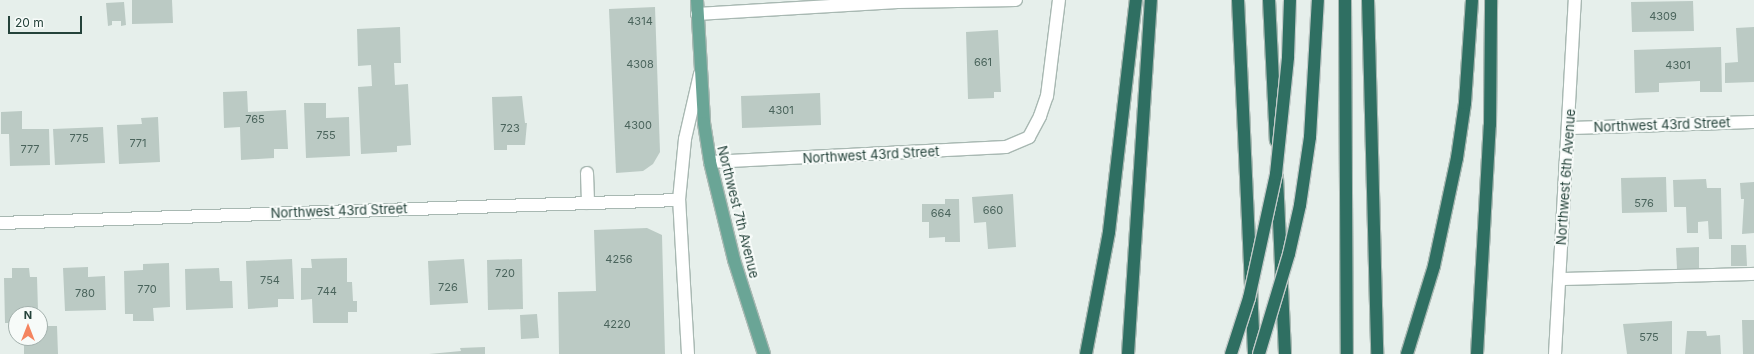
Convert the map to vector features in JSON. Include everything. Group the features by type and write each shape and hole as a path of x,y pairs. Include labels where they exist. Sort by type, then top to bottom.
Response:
{"highway":[{"path":"1086,354 1109,232 1136,0"},
{"path":"1128,354 1150,0"},
{"path":"1238,0 1254,354"},
{"path":"1269,0 1285,354"},
{"path":"1231,354 1249,298 1276,174 1288,57 1290,0"},
{"path":"1259,354 1287,261 1300,205 1310,137 1318,0"},
{"path":"1346,0 1347,354"},
{"path":"1368,0 1377,354"},
{"path":"1407,354 1434,266 1457,158 1465,103 1472,0"},
{"path":"1477,354 1490,125 1491,0"}],"main road":[{"name":"Northwest 7th Avenue","path":"697,0 700,74 710,162 734,260 764,354"}],"street":[{"path":"697,14 898,2 1016,0"},
{"name":"Northwest 43rd Street","path":"710,162 1006,147 1029,137 1040,116 1047,96 1059,0"},
{"name":"Northwest 6th Avenue","path":"1555,354 1570,128 1575,0"},
{"name":"Northwest 7th Avenue","path":"688,354 679,200 684,139 700,74"},
{"name":"Northwest 43rd Street","path":"1570,128 1754,122"},
{"path":"587,173 588,203"},
{"name":"Northwest 43rd Street","path":"0,223 679,200"},
{"path":"1560,279 1754,274"}],"building":[{"path":"132,0 172,0 173,23 132,24"},
{"path":"1693,1 1694,31 1632,32 1631,2"},
{"path":"124,2 126,25 121,26 121,21 112,21 112,25 108,26 106,3"},
{"path":"655,7 660,152 653,164 643,171 616,173 609,9"},
{"path":"400,27 401,63 394,63 395,85 408,84 411,145 397,146 397,152 361,154 358,87 372,86 371,65 358,66 357,29"},
{"path":"1754,27 1754,82 1725,83 1725,63 1738,62 1736,28"},
{"path":"998,30 1001,92 994,92 994,98 968,99 966,32"},
{"path":"1721,47 1722,92 1700,92 1700,81 1659,83 1659,92 1635,93 1634,50"},
{"path":"247,91 248,112 286,110 288,149 274,149 274,158 241,160 240,127 224,128 223,92"},
{"path":"820,93 821,125 742,128 741,96"},
{"path":"522,96 525,123 527,123 525,145 507,145 507,150 494,150 492,97"},
{"path":"304,103 326,103 326,118 349,117 350,156 306,158"},
{"path":"22,111 22,129 49,129 50,165 10,166 9,134 1,134 1,112"},
{"path":"158,117 160,162 119,164 117,125 142,124 141,118"},
{"path":"103,127 105,163 55,165 53,129"},
{"path":"1666,177 1667,212 1622,213 1621,178"},
{"path":"1706,179 1707,188 1721,188 1722,239 1709,239 1708,221 1698,222 1698,233 1687,233 1686,207 1674,207 1673,180"},
{"path":"1754,182 1754,233 1742,234 1744,199 1741,199 1740,183"},
{"path":"1013,194 1016,247 988,249 986,222 974,223 972,197"},
{"path":"945,199 959,199 960,242 945,242 945,237 929,238 929,222 922,222 922,204 945,204"},
{"path":"647,228 662,235 665,354 559,354 558,292 596,291 594,230"},
{"path":"1731,245 1746,245 1747,266 1731,266"},
{"path":"1699,247 1699,268 1677,269 1676,248"},
{"path":"347,258 347,282 352,282 353,301 357,301 357,312 348,312 348,323 313,323 312,299 301,300 301,268 312,268 311,259"},
{"path":"292,259 294,299 278,299 278,307 248,309 246,261"},
{"path":"464,259 468,303 430,305 428,261"},
{"path":"522,259 523,309 488,310 487,260"},
{"path":"169,263 170,307 153,308 154,321 133,321 133,314 125,314 124,271 143,270 143,264"},
{"path":"88,267 88,277 105,276 106,310 65,311 63,268"},
{"path":"12,268 29,268 30,277 37,277 38,306 8,306 8,323 5,323 4,278 12,278"},
{"path":"219,268 220,281 232,281 233,308 186,310 185,269"},
{"path":"537,314 539,338 521,339 520,315"},
{"path":"1742,320 1754,320 1754,354 1743,354"},
{"path":"1672,321 1672,354 1627,354 1623,324"},
{"path":"48,326 57,326 58,354 24,354 24,346 48,346"},
{"path":"1687,331 1706,331 1707,336 1720,335 1721,354 1685,354"},
{"path":"485,347 485,354 429,354 461,351 460,348"}]}
